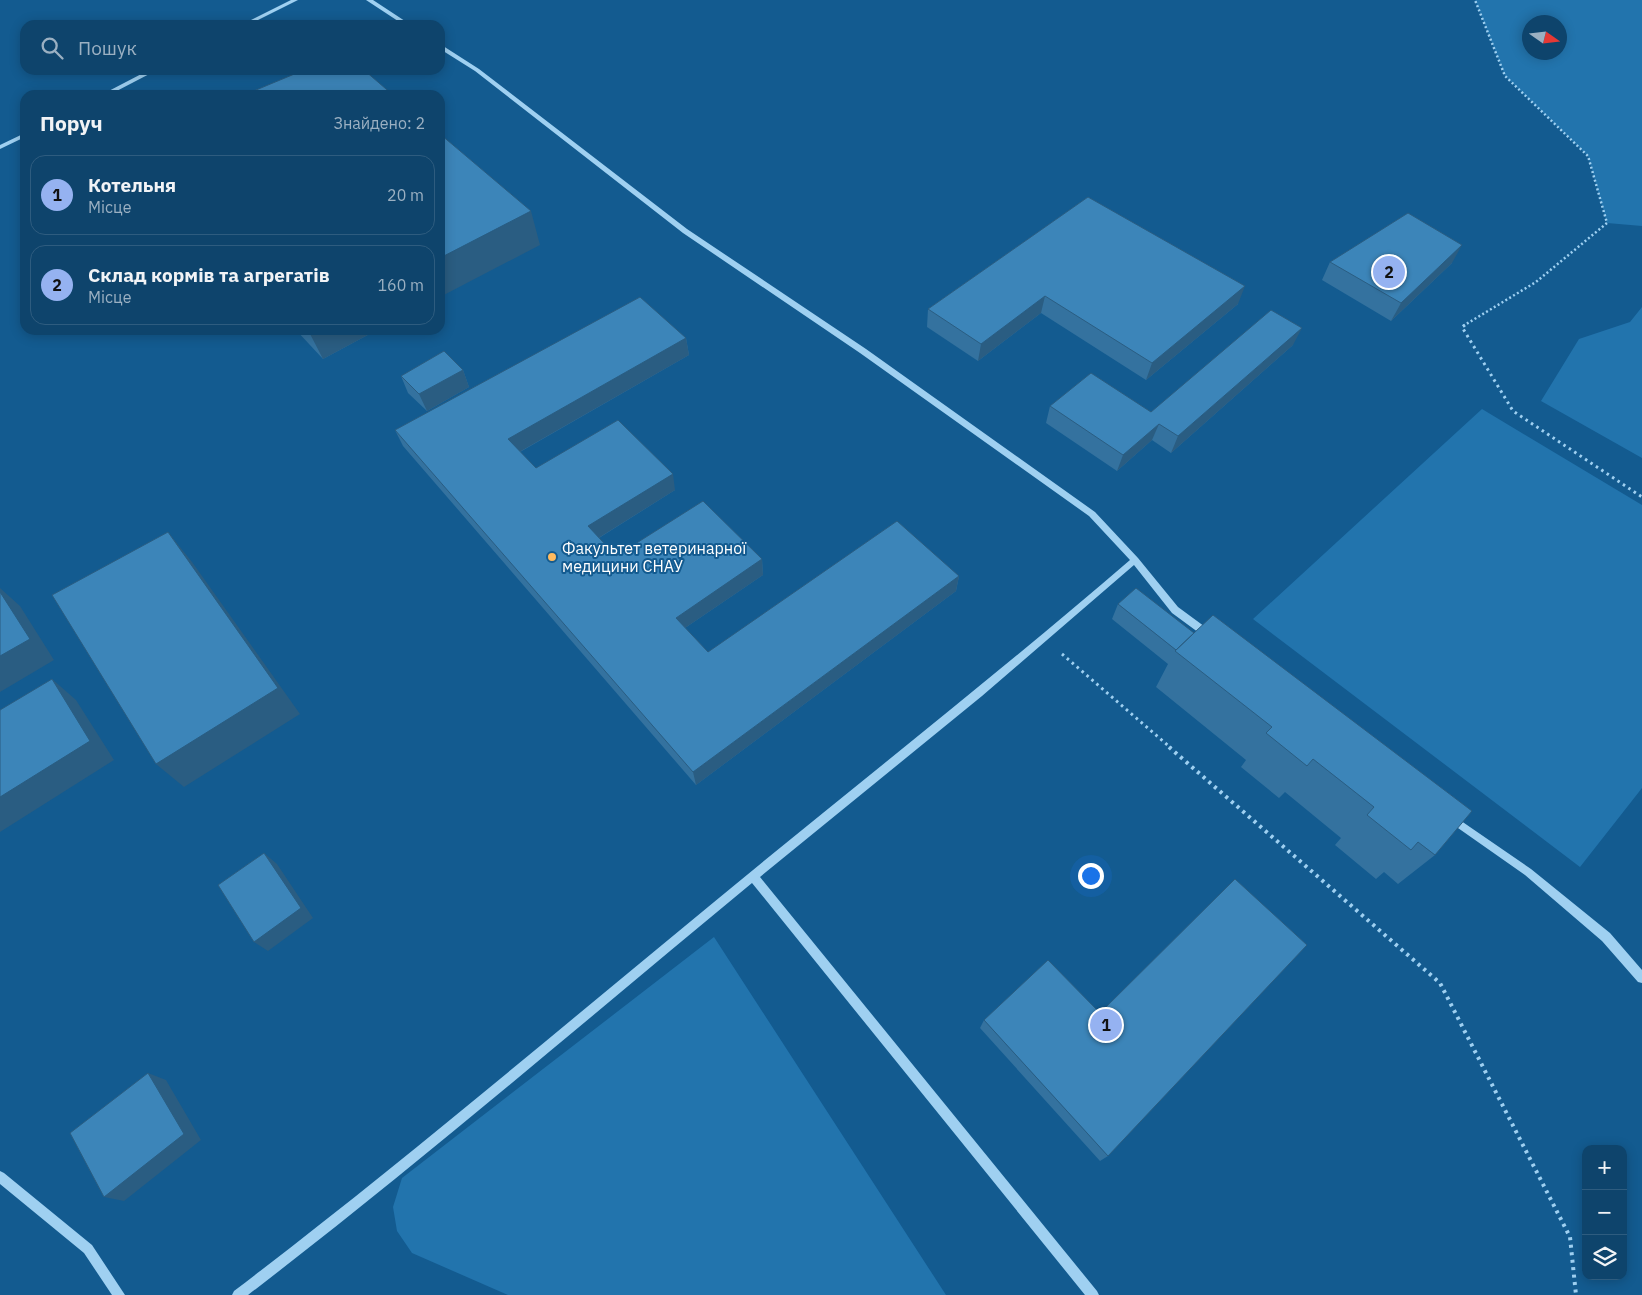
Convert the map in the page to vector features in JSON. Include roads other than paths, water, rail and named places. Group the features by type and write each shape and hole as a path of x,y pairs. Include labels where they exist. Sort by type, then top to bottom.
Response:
{"street":[{"path":"276,0 283,6"},
{"path":"254,20 295,0"},
{"path":"369,0 400,20"},
{"path":"445,49 477,70 685,231 863,351 1092,514 1135,560 1175,610 1215,640"},
{"path":"114,90 144,75"},
{"path":"0,147 20,137"},
{"path":"238,1295 327,1227 753,876 1046,639 1135,560"},
{"path":"1446,814 1528,872 1599,931 1642,978"},
{"path":"753,876 1093,1295"},
{"path":"0,1178 88,1249 119,1295"}],"place":[{"name":"Склад кормів та агрегатів","path":"1389,272"},
{"name":"Факультет ветеринарної медицини СНАУ","path":"552,557"},
{"name":"Котельня","path":"1106,1025"}]}
